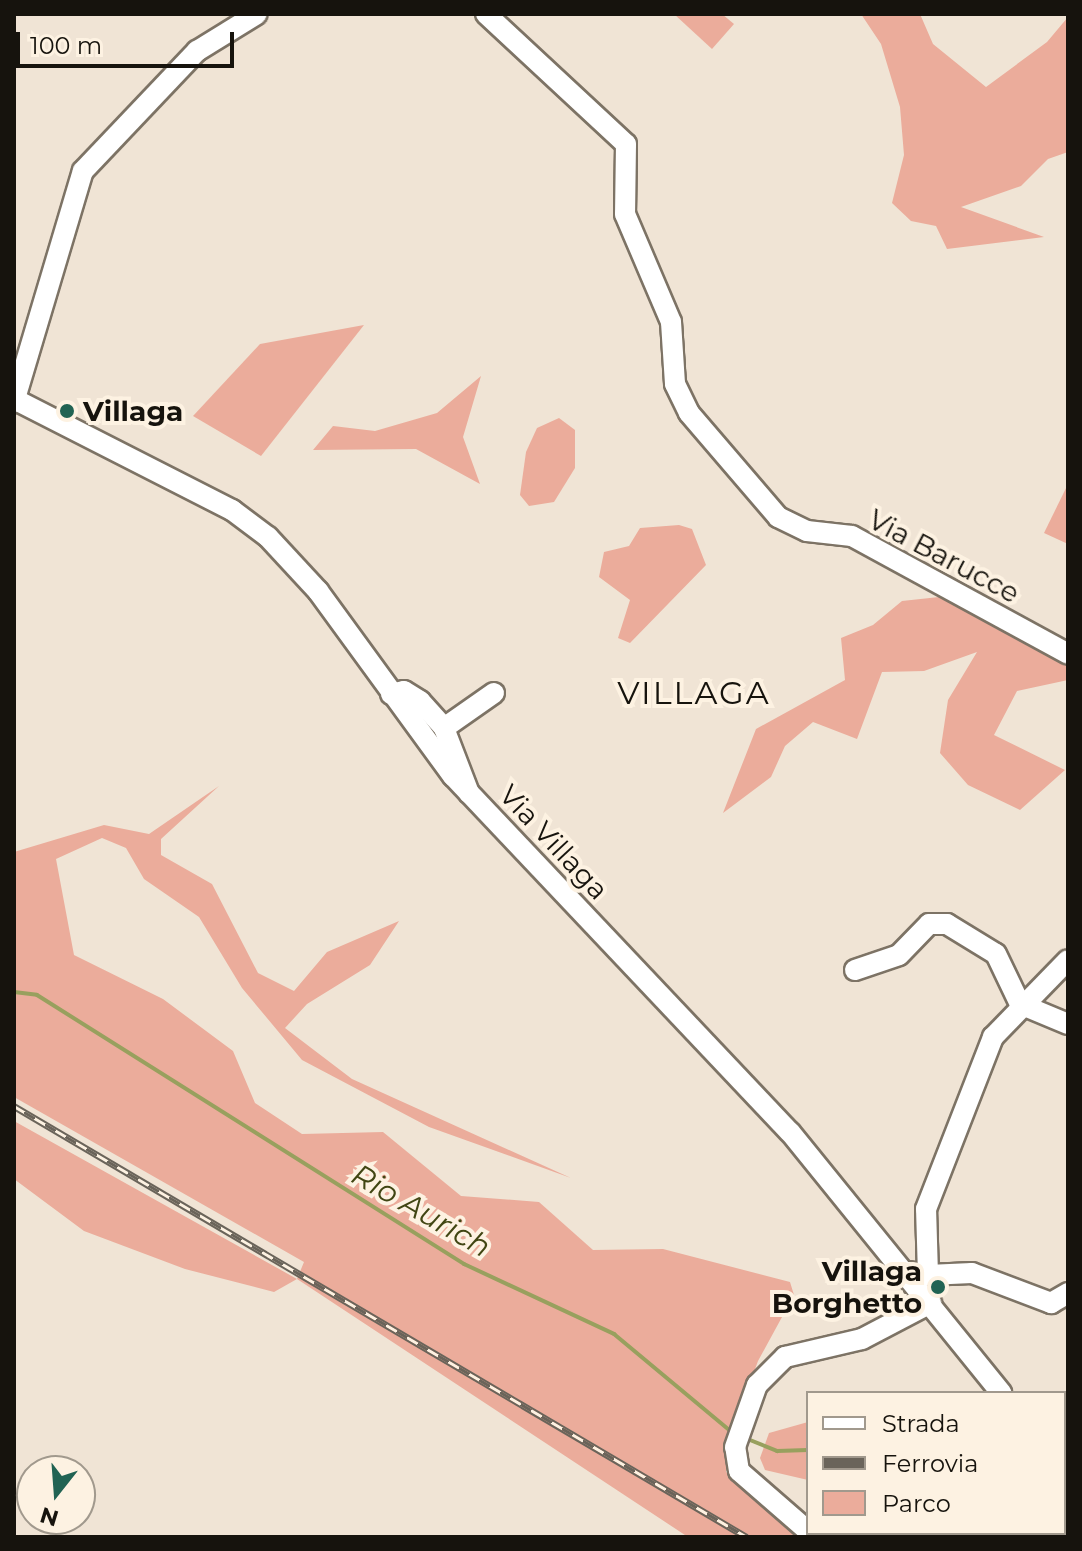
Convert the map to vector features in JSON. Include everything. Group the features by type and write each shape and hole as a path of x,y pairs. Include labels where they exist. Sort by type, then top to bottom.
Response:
{"street":[{"path":"14,400 83,171 197,51 257,14"},
{"name":"Via Barucce","path":"486,14 626,144 625,214 671,322 675,384 689,413 778,517 807,531 852,536 1068,654"},
{"name":"Via Villaga","path":"14,400 232,510 318,591 391,694 469,793 790,1132 918,1273 931,1303 999,1391"},
{"path":"391,694 404,691 420,701 444,728 469,793"},
{"path":"444,728 494,693"},
{"path":"855,970 899,955 929,924 947,924 996,954 1020,1004 1068,1024"},
{"path":"1068,960 1020,1004 993,1037 958,1137 936,1175 926,1209 918,1273 972,1273 1051,1303 1068,1293"},
{"path":"806,1529 739,1471 735,1447 769,1368 862,1339 931,1303"}],"green space":[{"path":"674,14 722,14 734,24 712,49"},
{"path":"861,14 920,14 933,44 986,87 1047,42 1068,17 1068,152 1048,159 1021,186 961,207 1044,237 947,249 936,226 911,221 892,203 904,155 900,107 881,44"},
{"path":"364,325 261,456 193,416 260,344"},
{"path":"481,376 463,437 480,484 416,449 313,450 333,426 375,431 437,413"},
{"path":"559,418 575,430 575,468 554,502 529,506 520,495 526,452 537,428"},
{"path":"1068,484 1068,544 1044,533"},
{"path":"679,525 692,529 706,565 630,643 618,638 630,600 599,577 604,552 629,546 640,528"},
{"path":"939,597 1068,661 1068,680 1017,691 994,735 1065,770 1020,810 968,785 940,753 948,700 977,652 924,671 882,672 857,739 813,722 785,746 771,777 723,813 756,729 845,680 841,638 873,625 902,601"},
{"path":"219,786 161,839 161,855 212,884 258,973 294,991 327,952 399,921 370,965 307,1004 285,1028 352,1079 571,1178 429,1127 302,1060 242,988 199,917 144,879 126,848 102,838 56,859 74,955 163,999 233,1051 255,1103 302,1134 383,1132 461,1196 539,1202 593,1250 663,1249 790,1282 794,1295 758,1361 732,1432 726,1472 803,1537 688,1537 297,1279 304,1262 14,1097 14,852 104,825 149,834"},
{"path":"14,1121 297,1279 274,1292 185,1269 84,1231 14,1179"},
{"path":"806,1423 806,1480 765,1470 760,1458 769,1433"},
{"path":"1066,1534 1068,1537 968,1535"}],"waterway":[{"name":"Rio Aurich","path":"14,992 37,995 464,1264 614,1334 733,1433"},
{"name":"Rio Aurich","path":"745,1438 777,1451 806,1450"},
{"name":"Rio Aurich","path":"987,1537 1011,1535"}],"railway":[{"path":"14,1106 747,1537"}],"place":[{"name":"Villaga","path":"67,411"},
{"name":"Villaga Borghetto","path":"938,1287"}],"district":[{"name":"VILLAGA","path":"694,693"}]}
